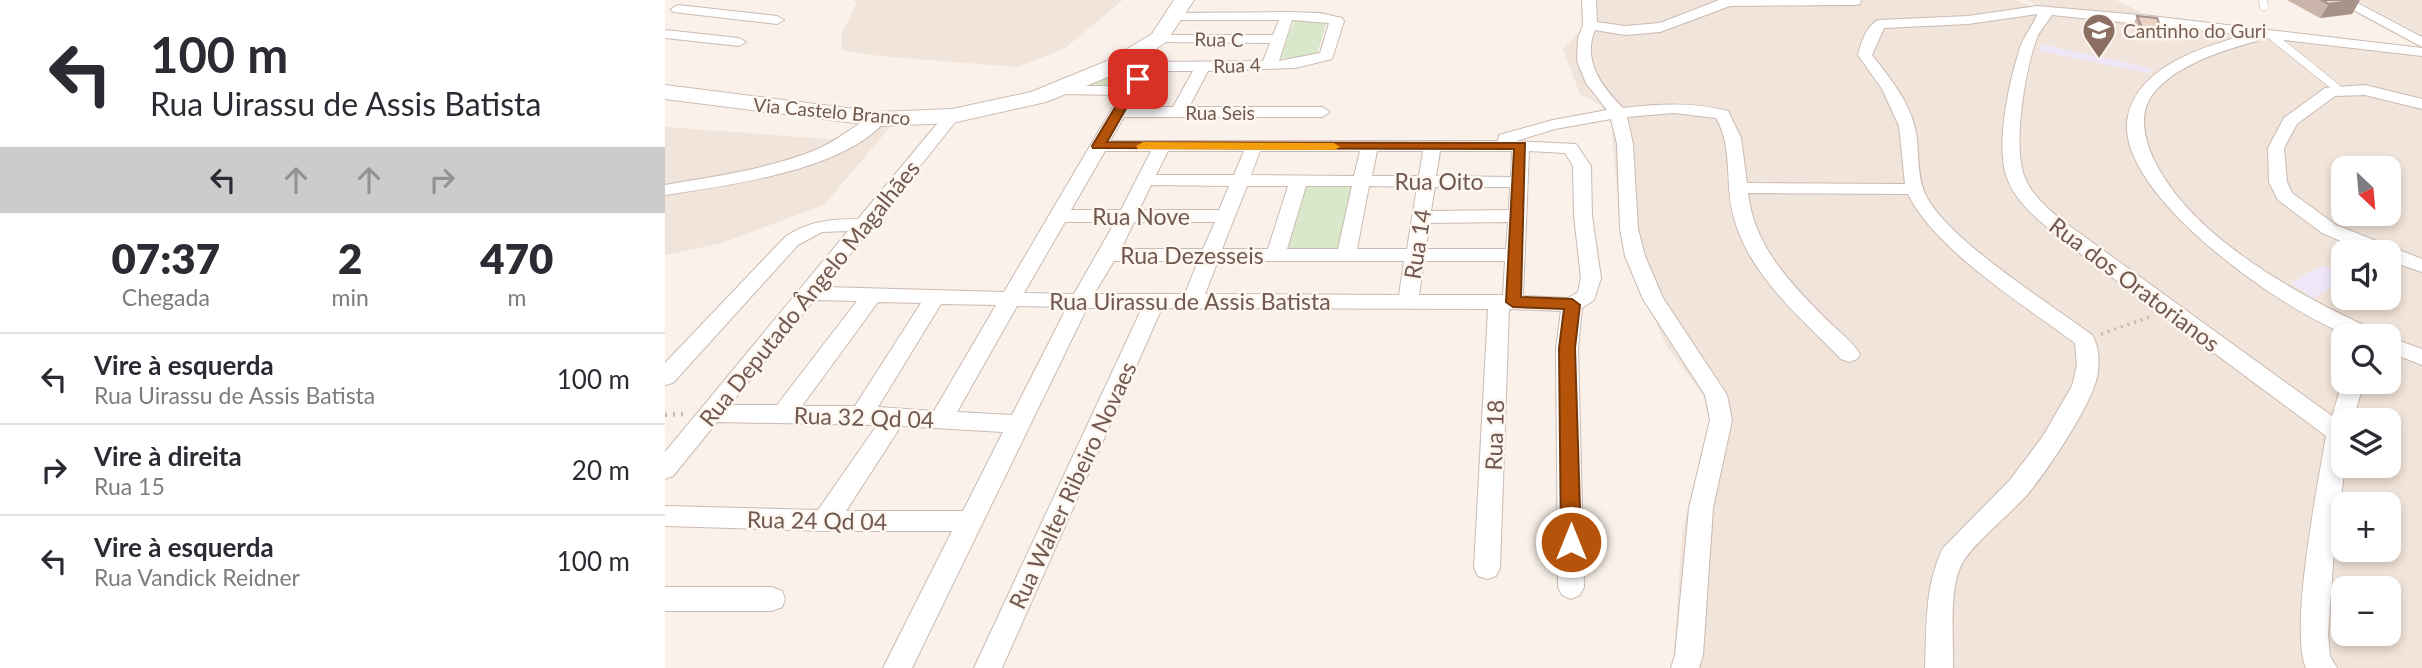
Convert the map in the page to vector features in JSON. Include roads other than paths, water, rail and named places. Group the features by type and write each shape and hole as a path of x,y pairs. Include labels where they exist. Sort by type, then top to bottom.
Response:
{"main road":[{"path":"1155,41 1179,8"},
{"name":"Via Castelo Branco","path":"665,92 879,119 952,116 1013,104 1061,89 1115,66 1155,41"}],"street":[{"path":"671,11 705,0"},
{"path":"1228,16 1236,0"},
{"path":"1589,0 1590,25 1582,47 1583,60 1596,89 1618,112 1625,144 1629,229 1635,256 1653,299 1709,383 1719,409 1719,429 1700,508 1689,655 1685,668"},
{"path":"2025,0 2043,11"},
{"path":"2342,0 2422,43"},
{"path":"1590,25 1620,31 1645,31 1683,21 1715,4 1864,10 1968,20 2043,11 2151,20 2268,36 2422,52"},
{"path":"2132,5 2151,20"},
{"path":"1179,8 1228,16 1287,16 1271,64"},
{"path":"1864,10 1868,43 1865,55 1890,89 1906,126 1914,189 1922,205 1950,239 2085,340 2088,365 2083,387 2050,442 2019,486 1952,556 1942,584 1938,668"},
{"path":"671,11 777,20"},
{"name":"Rua dos Oratorianos","path":"2043,11 2027,45 2012,131 2011,163 2015,176 2047,218 2331,428"},
{"name":"Rua 4","path":"1145,66 1314,62 1327,56 1337,21 1319,17 1287,16"},
{"path":"665,34 739,42"},
{"path":"2268,36 2207,52 2157,81 2139,104 2135,118 2136,135 2160,185 2211,239 2264,277 2346,324"},
{"name":"Rua C","path":"1155,41 1279,39"},
{"path":"941,419 1131,91 1155,41"},
{"path":"1178,113 1203,66"},
{"path":"1061,89 1131,91"},
{"path":"2355,240 2329,229 2294,205 2279,189 2276,148 2283,130 2319,98 2338,89 2377,92 2422,104"},
{"path":"1488,146 1542,128 1618,112 1695,110 1722,114 1727,124 1737,170 1737,188 1743,219 1757,253 1849,354"},
{"name":"Rua Seis","path":"1118,112 1322,112"},
{"name":"Rua Deputado Ângelo Magalhães","path":"665,469 952,116"},
{"path":"665,190 753,175 805,161 852,141 879,119"},
{"path":"1098,146 1564,146 1575,152 1581,166 1583,216 1591,278 1587,295 1572,305 1567,348 1571,587"},
{"path":"897,668 968,521 1080,301 1128,217 1162,146"},
{"path":"1192,300 1254,146"},
{"name":"Rua 14","path":"1408,301 1432,146"},
{"name":"Rua 18","path":"1487,568 1506,302 1514,255 1521,146"},
{"path":"1369,147 1346,254 1514,255"},
{"path":"1146,180 1298,182 1276,254"},
{"name":"Rua Oito","path":"1298,182 1518,182"},
{"path":"1737,188 1914,189"},
{"name":"Rua Nove","path":"1057,216 1224,216"},
{"path":"1421,217 1516,216"},
{"path":"665,377 791,240 808,229 822,226 865,225"},
{"name":"Rua Dezesseis","path":"1108,255 1346,254"},
{"path":"2401,258 2422,266"},
{"name":"Rua Uirassu de Assis Batista","path":"808,293 1080,301 1408,301 1572,305"},
{"path":"783,414 872,295"},
{"path":"861,415 936,296"},
{"name":"Rua Walter Ribeiro Novaes","path":"988,668 1155,302"},
{"path":"2401,349 2422,357"},
{"name":"Rua 32 Qd 04","path":"710,413 861,415 1018,424"},
{"path":"825,521 895,417"},
{"path":"2322,668 2317,661 2314,634 2321,550 2331,478"},
{"name":"Rua 24 Qd 04","path":"665,516 825,521 968,521"},
{"path":"665,599 772,599"}],"lane":[{"path":"2268,36 2338,89"}],"place":[{"name":"Cantinho do Guri","path":"2099,60"}]}
